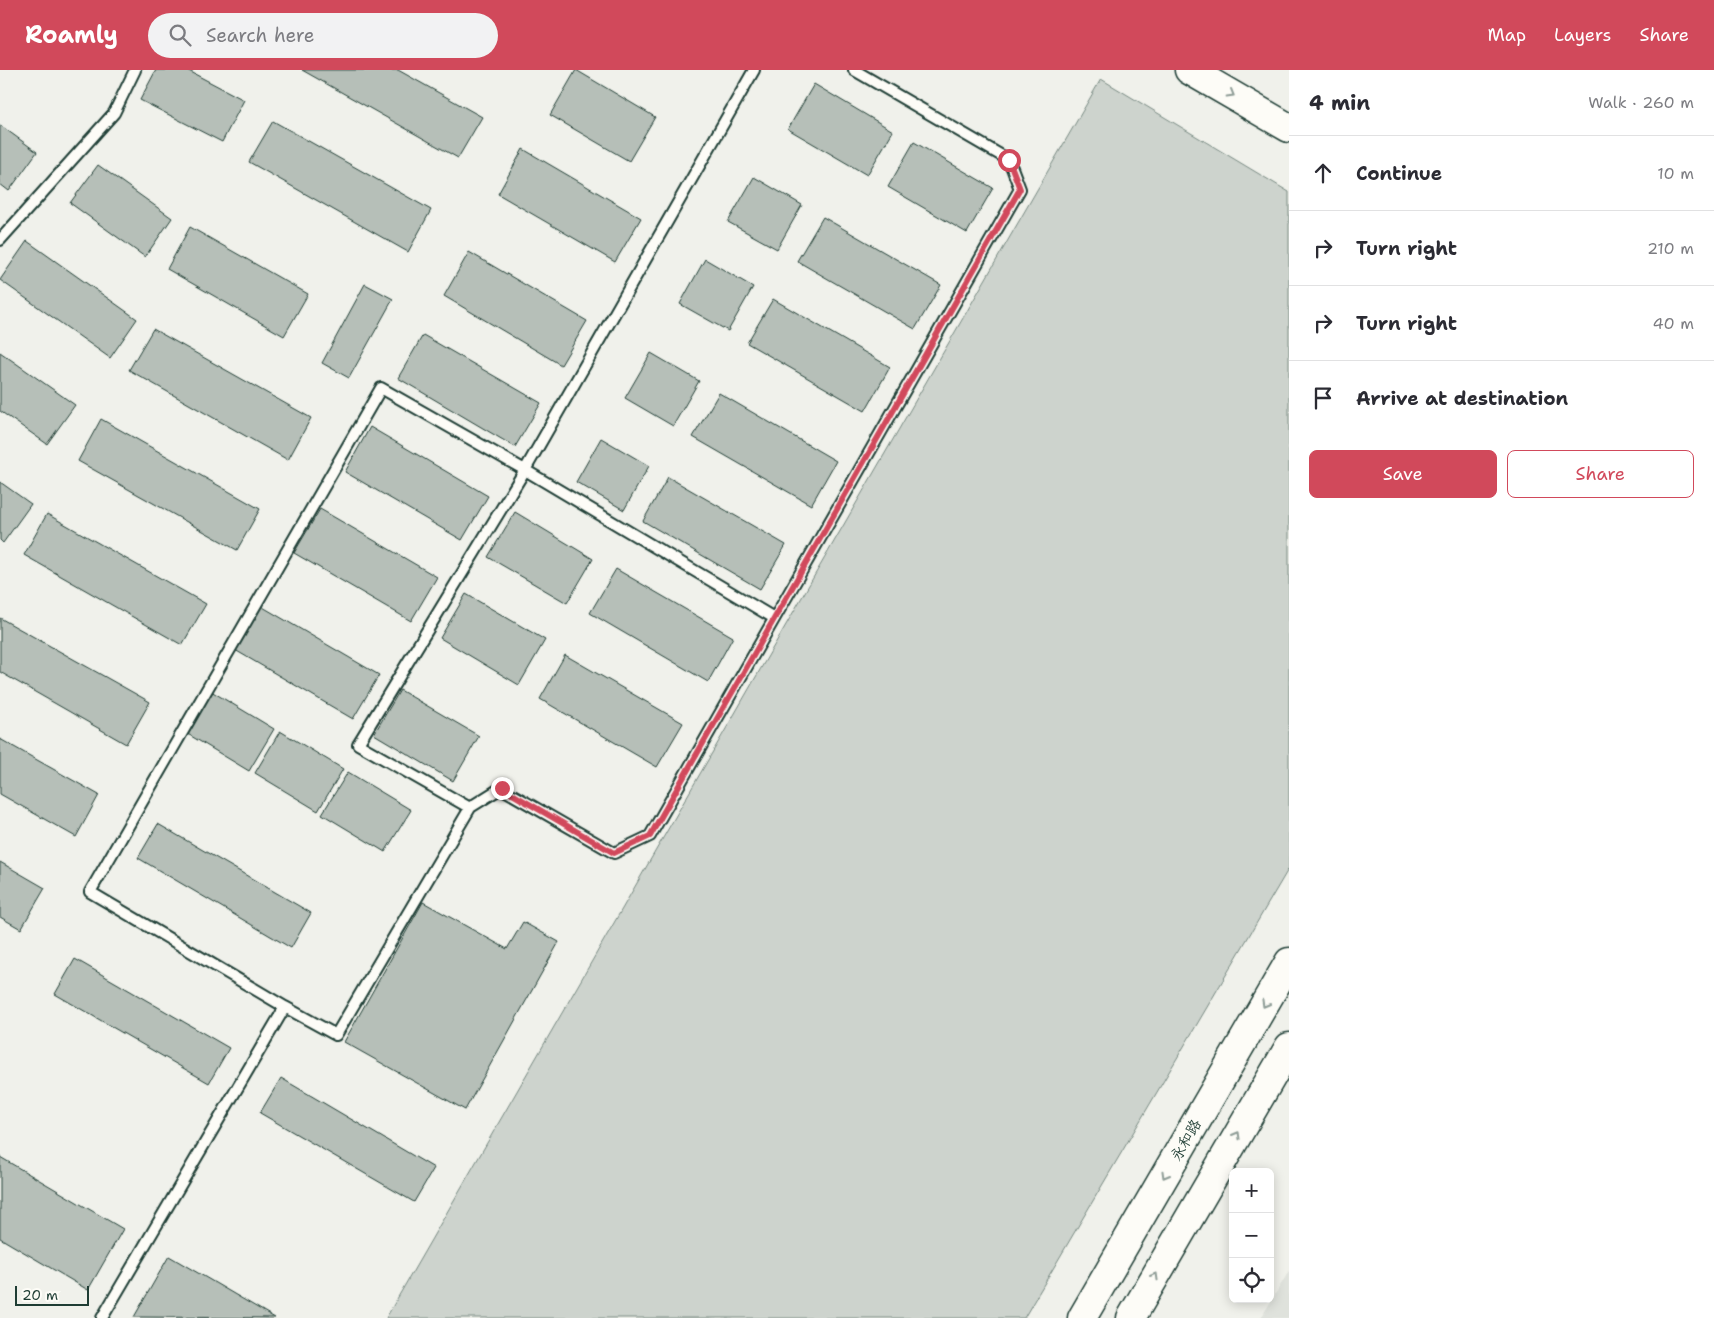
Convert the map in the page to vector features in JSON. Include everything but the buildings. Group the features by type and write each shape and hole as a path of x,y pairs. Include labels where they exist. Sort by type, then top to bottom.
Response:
{"main road":[{"path":"1189,70 1289,128"},
{"name":"永和路","path":"1082,1318 1289,962"},
{"path":"1131,1318 1286,1060"}],"lane":[{"path":"0,240 114,113 135,70"},
{"path":"469,808 358,744 525,470 754,70"},
{"path":"774,618 525,470 380,388 90,892 336,1035 469,808 502,788 614,853 650,836 1020,189 1009,160 854,70"},
{"path":"102,1318 285,1007"}],"shaded area":[{"path":"1101,79 1289,192 1289,868 1024,1318 386,1318"},
{"path":"1289,1271 1289,1318 1261,1318 1270,1303 1274,1303 1274,1296"}],"route":[{"path":"502,788 614,853 650,836 1020,189 1009,160"}]}
